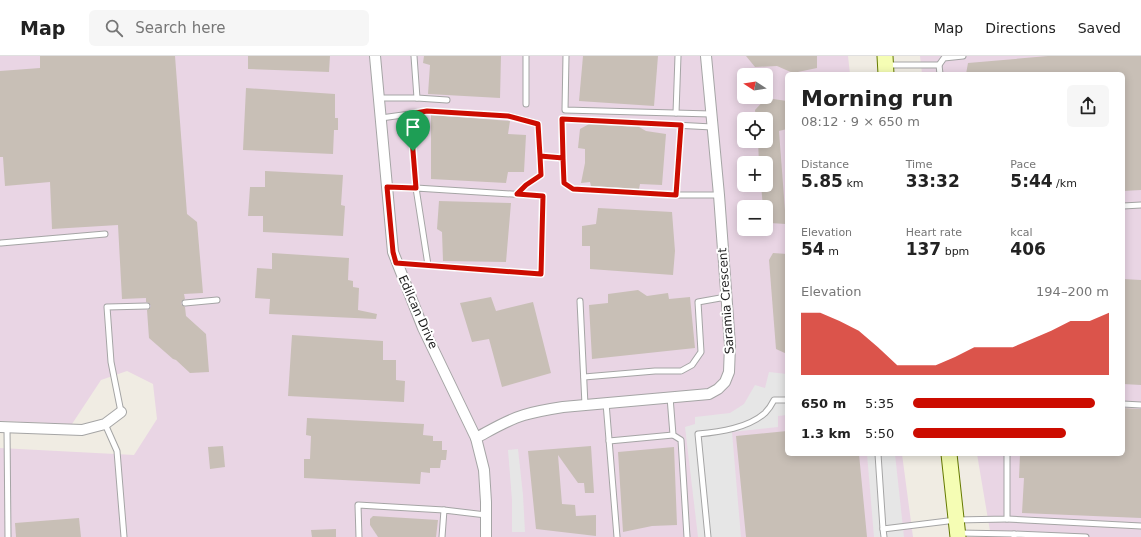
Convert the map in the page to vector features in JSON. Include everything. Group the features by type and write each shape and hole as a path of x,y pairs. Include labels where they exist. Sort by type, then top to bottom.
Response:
{"street":[{"name":"Edilcan Drive","path":"375,56 393,252 396,263 423,328 476,438 484,470 486,537"},
{"name":"Saramia Crescent","path":"476,438 523,415 563,407 709,394 718,389 725,382 729,372 730,345 719,195 706,56"},
{"path":"3,427 82,430 105,424 121,412"},
{"path":"949,456 957,530"}],"lane":[{"path":"414,56 417,98"},
{"path":"526,56 526,104"},
{"path":"566,56 566,110 711,114"},
{"path":"676,113 678,56"},
{"path":"940,72 939,65 944,58 964,56"},
{"path":"886,65 939,65"},
{"path":"379,98 447,100"},
{"path":"381,118 427,111 508,116 538,124 541,175 526,185 517,194"},
{"path":"410,114 416,188 428,265"},
{"path":"712,127 562,119 564,183 573,189 676,195 719,195"},
{"path":"676,195 681,125"},
{"path":"540,156 563,158"},
{"path":"387,187 543,196 541,274 396,263"},
{"path":"1125,206 1141,205"},
{"path":"2,243 105,234"},
{"path":"584,377 655,371 681,371 692,365 701,352 698,302 726,297"},
{"path":"185,303 218,300"},
{"path":"580,301 585,405"},
{"path":"121,412 108,340 107,307 147,306"},
{"path":"670,397 673,435"},
{"path":"708,537 698,434 716,432 743,425 766,412 774,400 785,400"},
{"path":"606,403 617,537"},
{"path":"1125,404 1141,405"},
{"path":"105,424 117,451 124,537"},
{"path":"3,427 8,537"},
{"path":"609,441 673,435 680,440 687,537"},
{"path":"878,456 884,537"},
{"path":"1007,456 1007,519"},
{"path":"359,537 358,505 444,510 486,515"},
{"path":"442,537 444,510"},
{"path":"957,530 1007,519 1141,526"},
{"path":"883,529 957,530 1014,536 1086,537"}],"shaded area":[{"path":"0,56 848,56 850,72 785,72 785,456 902,456 913,537 0,537 0,448 134,455 157,419 153,384 127,371 101,380 72,424 0,421"},
{"path":"920,56 1141,56 1141,537 991,537 977,456 1125,456 1125,72 922,72"},
{"path":"769,372 785,374 785,415 778,416 778,427 732,432 741,537 698,537 685,427 695,424 695,417 730,413 744,404 755,385 765,388"},
{"path":"518,449 525,532 512,532 512,500 508,450"},
{"path":"867,456 895,456 904,537 874,537"}],"building":[{"path":"40,56 175,56 187,214 197,222 203,293 184,294 185,299 181,304 185,307 186,316 206,334 209,372 190,373 149,338 147,310 151,306 146,302 146,298 122,299 118,225 52,229 50,182 5,186 3,157 0,157 0,71 40,68"},
{"path":"248,56 330,56 329,72 248,69"},
{"path":"424,56 501,56 500,98 428,94 430,65 423,63"},
{"path":"583,56 658,56 654,106 579,101"},
{"path":"746,56 817,56 817,68 798,72 791,72 777,66 755,67"},
{"path":"1048,56 1141,56 1141,190 1125,191 1125,72 966,72 968,63"},
{"path":"246,88 335,94 335,118 338,118 338,130 334,130 333,154 243,150"},
{"path":"773,99 785,101 785,130 779,131 785,224 773,223 773,200 762,200 762,192 773,192 773,156 759,156 758,148 773,148 773,112 755,112 755,110 760,104 773,104"},
{"path":"431,115 510,121 508,134 526,135 524,172 508,172 506,183 431,179"},
{"path":"589,124 639,127 646,131 666,134 662,185 640,184 639,189 591,186 590,182 581,183 585,163 585,149 578,148 580,129"},
{"path":"265,171 343,175 341,205 345,206 343,236 263,232 263,216 248,216 250,187 265,187"},
{"path":"439,201 511,203 506,262 443,261 442,232 437,229"},
{"path":"598,208 672,212 675,251 673,275 590,269 590,246 582,246 582,226 596,224"},
{"path":"272,253 349,258 348,280 353,281 353,287 359,288 358,310 377,314 376,319 269,314 270,299 255,298 257,268 272,269"},
{"path":"773,253 785,254 785,353 776,349 769,260"},
{"path":"1125,279 1141,280 1141,385 1125,384"},
{"path":"638,290 647,296 668,293 669,299 690,297 695,348 592,359 589,305 608,303 608,294"},
{"path":"491,297 496,311 533,302 551,373 502,387 489,339 472,342 460,303"},
{"path":"292,335 383,341 383,360 396,360 396,380 405,381 404,402 288,396"},
{"path":"1125,408 1141,409 1141,518 1022,513 1024,478 1019,478 1020,456 1125,456"},
{"path":"307,418 424,424 423,435 433,436 433,441 442,441 442,450 447,450 446,460 441,460 440,468 430,468 430,473 421,472 420,484 304,478 304,459 310,459 311,436 306,435"},
{"path":"785,431 785,456 859,456 867,537 746,537 736,436"},
{"path":"223,446 225,467 210,469 208,447"},
{"path":"591,446 594,493 585,493 584,483 578,483 558,455 562,504 575,505 576,516 596,515 596,536 536,529 528,451"},
{"path":"674,447 677,525 652,526 623,532 618,452"},
{"path":"373,516 438,520 436,537 378,537 370,525 370,519"},
{"path":"79,518 81,537 16,537 15,523"},
{"path":"336,529 336,537 312,537 311,530"}],"route":[{"path":"413,151 410,114 427,111 508,116 538,124 540,156 563,158 562,119 681,125 676,195 573,189 564,183 563,158 540,156 541,175 526,185 517,194 543,196 541,274 396,263 393,252 387,187 416,188 413,151"}]}
